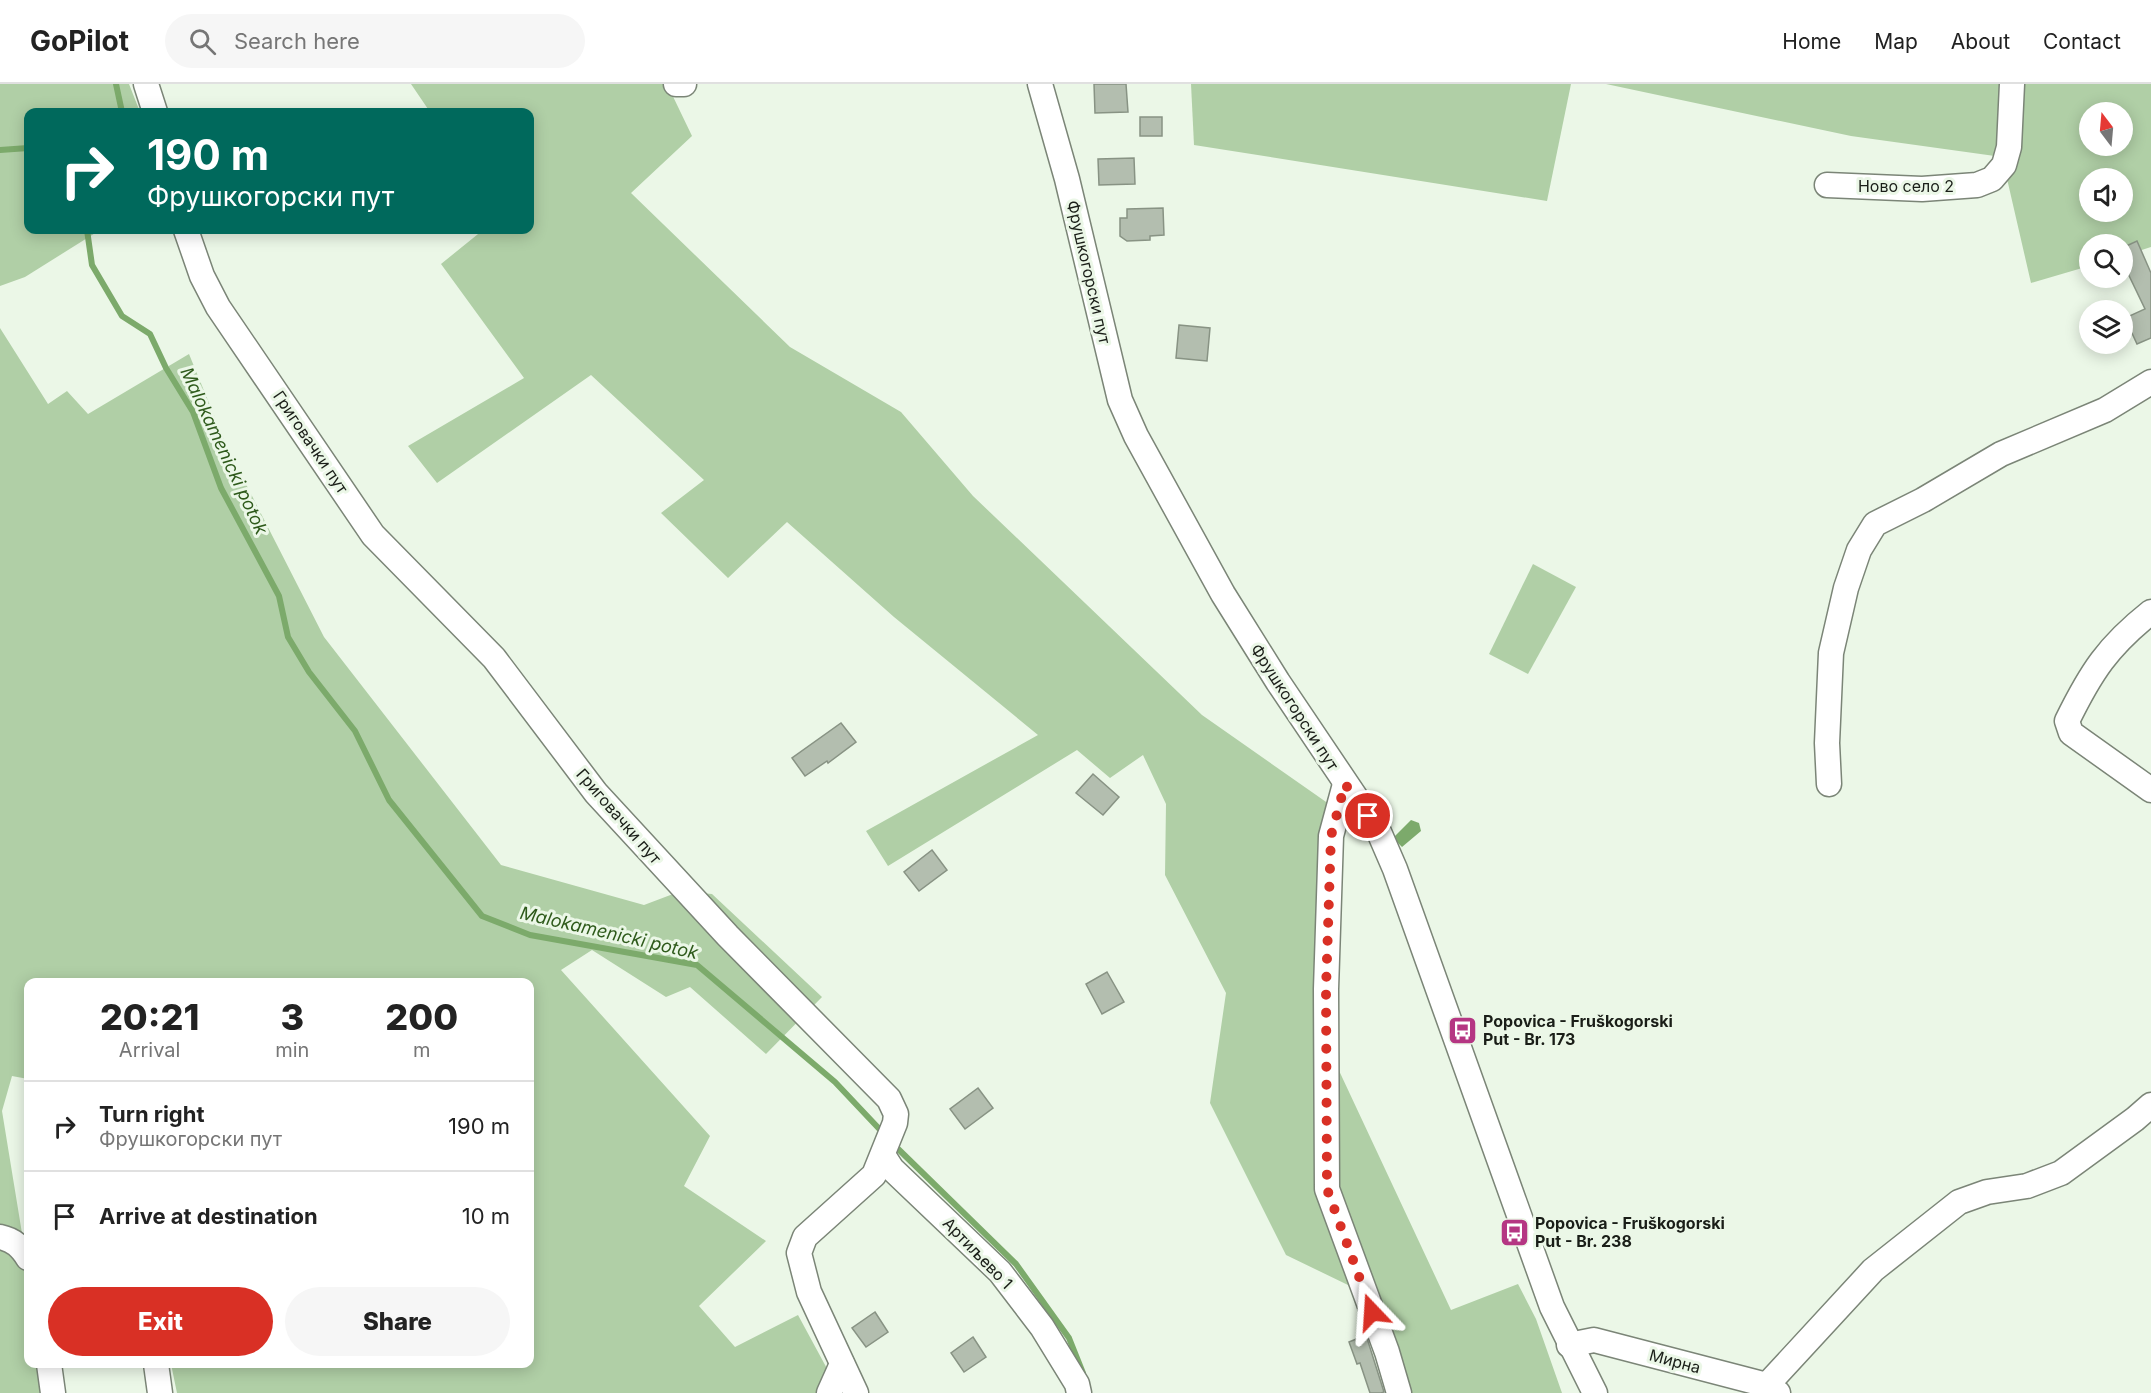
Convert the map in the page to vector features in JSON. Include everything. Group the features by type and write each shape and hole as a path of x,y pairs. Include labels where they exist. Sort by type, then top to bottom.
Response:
{"street":[{"path":"146,84 154,108"},
{"path":"676,84 684,84"},
{"name":"Фрушкогорски пут","path":"1040,84 1067,180 1120,400 1136,436 1223,594 1345,784 1379,832 1395,869 1552,1307 1595,1393"},
{"name":"Ново село 2","path":"1827,185 1922,189 1977,185 1992,179 2004,165 2009,147 2012,84"},
{"name":"Григовачки пут","path":"187,234 202,276 218,306 373,535 494,658 611,810 728,936 890,1099 896,1114 895,1123 874,1175 805,1237 799,1254 809,1292 856,1393"},
{"path":"1829,784 1827,743 1831,653 1846,588 1859,550 1875,524 1923,500 2001,454 2105,410 2151,382"},
{"path":"2151,612 2126,632 2101,660 2083,688 2067,720 2071,733 2151,790"},
{"path":"1345,784 1331,836 1326,989 1327,1189 1387,1352 1399,1393"},
{"path":"1772,1389 1874,1270 1959,1202 1987,1192 2027,1186 2061,1173 2151,1105"},
{"name":"Артиљево 1","path":"883,1155 892,1169 1000,1272 1042,1327 1077,1384 1079,1393"},
{"path":"0,1237 9,1239 24,1251"},
{"name":"Мирна","path":"1569,1344 1594,1340 1772,1389"},
{"path":"829,1393 842,1364"},
{"path":"50,1368 53,1393"},
{"path":"157,1368 160,1393"}],"shaded area":[{"path":"0,84 129,84 138,108 24,108 24,234 94,234 25,277 0,286"},
{"path":"411,84 667,84 692,136 631,193 790,347 901,412 973,496 1202,715 1329,804 1320,1030 1451,1310 1518,1284 1536,1319 1562,1393 1407,1393 1379,1300 1286,1255 1210,1103 1226,993 1165,875 1166,804 1143,755 1110,778 1077,750 888,866 866,831 1038,735 894,617 787,522 728,578 661,513 704,480 591,375 437,483 408,446 524,378 441,264 478,234 534,234 534,108 427,108"},
{"path":"1191,84 1571,84 1547,201 1194,145"},
{"path":"1606,84 2151,84 2151,247 2133,253 2133,234 2079,234 2079,269 2031,283 2002,157 1851,136"},
{"path":"0,328 48,404 67,391 88,414 189,354 227,447 324,637 501,865 644,905 681,891 712,894 822,997 766,1054 690,987 666,997 592,950 561,970 710,1136 684,1186 766,1241 699,1306 735,1347 798,1315 831,1376 825,1393 177,1393 172,1368 534,1368 534,978 24,978 24,1078 12,1076 2,1111 24,1246 24,1368 45,1368 49,1393 0,1393"},
{"path":"1533,564 1576,587 1528,674 1489,654"},
{"path":"1411,820 1419,823 1421,831 1402,847 1393,838"}],"building":[{"path":"1094,84 1126,84 1128,112 1095,113"},
{"path":"1140,117 1162,117 1162,136 1140,136"},
{"path":"1134,158 1135,184 1099,185 1098,159"},
{"path":"1163,208 1164,235 1150,236 1150,240 1127,241 1120,236 1120,218 1127,218 1127,209"},
{"path":"2137,241 2151,273 2151,338 2137,344 2133,335 2133,314 2145,309 2133,284 2133,243"},
{"path":"1179,325 1210,328 1207,361 1176,358"},
{"path":"841,723 856,742 828,763 827,761 805,776 792,758"},
{"path":"1093,774 1119,797 1103,815 1076,793"},
{"path":"932,850 947,870 919,891 904,872"},
{"path":"1107,972 1124,1002 1102,1014 1086,984"},
{"path":"978,1088 993,1108 965,1129 950,1109"},
{"path":"875,1312 888,1332 866,1347 852,1328"},
{"path":"1366,1335 1384,1392 1381,1393 1370,1393 1360,1363 1357,1364 1349,1342"},
{"path":"973,1337 986,1357 964,1372 951,1353"}],"waterway":[{"name":"Malokamenicki potok","path":"116,84 121,108"},
{"path":"0,150 24,148"},
{"name":"Malokamenicki potok","path":"88,234 92,265 122,316 150,334 166,368 193,412 221,488 279,596 288,637 309,672 355,731 389,800 482,916 530,935 697,965 835,1082 885,1135"},
{"name":"Malokamenicki potok","path":"892,1143 1016,1264 1069,1338 1083,1373"}],"place":[{"name":"Popovica - Fruškogorski Put - Br. 173","path":"1462,1030"},
{"name":"Popovica - Fruškogorski Put - Br. 238","path":"1514,1232"}],"route":[{"path":"1368,816 1345,784 1331,836 1326,989 1326,1135 1327,1189 1372,1312"}]}
